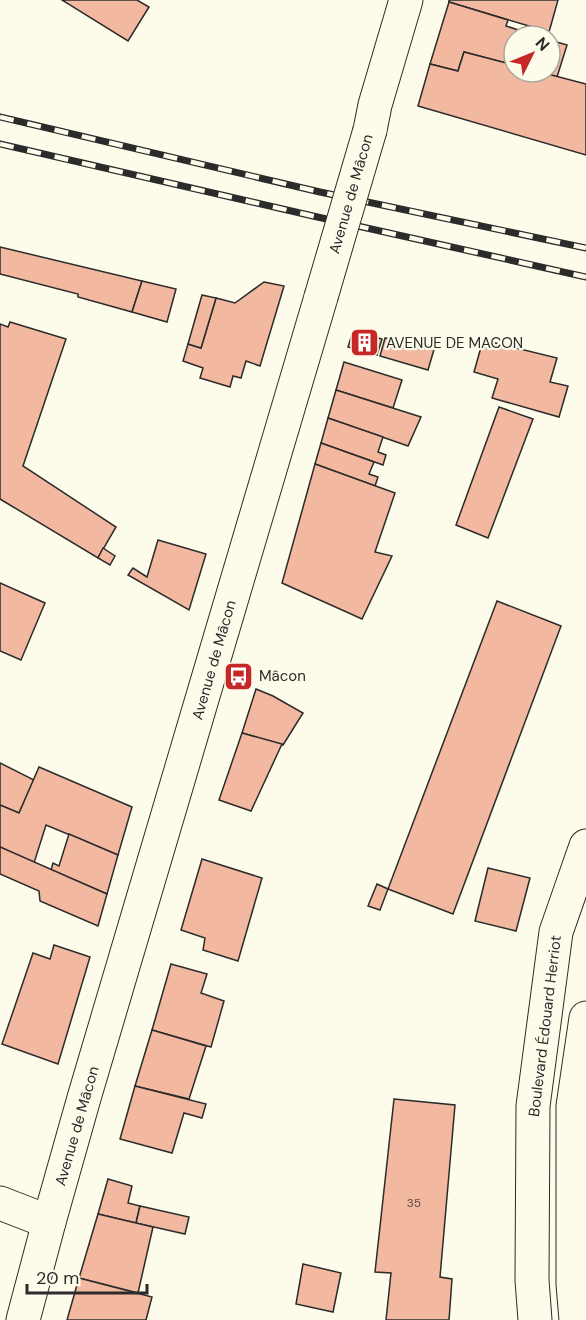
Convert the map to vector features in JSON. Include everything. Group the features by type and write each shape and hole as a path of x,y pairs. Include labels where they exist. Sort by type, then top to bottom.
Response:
{"main road":[{"name":"Avenue de Mâcon","path":"23,1320 49,1222 370,130 375,105 406,0"},
{"name":"Boulevard Édouard Herriot","path":"535,1320 532,1280 533,1106 556,932 586,846"},
{"path":"576,1320 573,1284 573,1106 586,1018"},
{"path":"0,1203 49,1222"}],"building":[{"path":"62,0 137,0 149,7 128,41"},
{"path":"449,0 558,0 551,24 522,24 449,2"},
{"path":"449,2 508,20 507,24 502,24 502,62 464,52 458,71 430,64"},
{"path":"562,44 567,45 562,61"},
{"path":"464,52 502,62 502,84 562,84 562,78 586,84 586,155 418,106 430,64 458,71"},
{"path":"0,247 142,281 132,312 78,297 78,294 0,274"},
{"path":"142,281 176,289 167,322 132,312"},
{"path":"264,282 284,286 260,366 246,361 241,378 233,376 230,387 200,378 203,368 183,361 188,344 201,348 216,298 235,303"},
{"path":"202,295 216,298 201,348 188,344"},
{"path":"10,322 66,339 23,466 116,527 98,558 0,499 0,324 8,327"},
{"name":"AVENUE DE MACON","path":"353,331 382,339 377,355 348,347"},
{"path":"385,338 435,346 428,370 380,356"},
{"path":"483,340 557,358 550,382 568,386 559,417 492,398 498,379 474,372"},
{"path":"344,362 402,380 393,408 336,390"},
{"path":"336,390 421,417 408,446 328,418"},
{"path":"499,407 533,419 488,538 456,525"},
{"path":"328,418 383,437 378,452 386,455 383,465 321,443"},
{"path":"321,443 374,462 369,474 378,477 375,486 315,464"},
{"path":"315,464 395,493 375,552 392,556 362,619 282,583"},
{"path":"158,540 206,554 189,610 128,575 133,568 147,577"},
{"path":"103,548 115,556 110,565 98,558"},
{"path":"0,583 45,603 21,660 0,651"},
{"path":"497,601 561,626 453,914 388,889"},
{"path":"256,689 303,713 283,745 242,733"},
{"path":"242,733 282,744 251,811 219,800"},
{"path":"0,763 34,780 19,813 0,805"},
{"path":"39,767 132,807 118,855 46,825 34,863 0,847 0,805 19,813"},
{"path":"69,834 118,855 107,894 51,870 53,863 59,866"},
{"path":"0,847 107,894 98,926 40,901 39,891 0,874"},
{"path":"202,859 262,878 238,961 203,950 205,938 181,930"},
{"path":"488,868 530,878 516,931 475,921"},
{"path":"377,884 388,889 380,910 368,906"},
{"path":"54,945 90,957 58,1064 2,1044 33,953 50,959"},
{"path":"171,964 207,974 201,993 224,1001 211,1047 152,1030"},
{"path":"152,1030 206,1046 189,1099 135,1086"},
{"path":"135,1086 206,1104 202,1118 184,1113 172,1153 120,1139"},
{"path":"394,1099 455,1105 440,1277 452,1279 449,1320 386,1320 391,1273 375,1272"},
{"path":"108,1179 132,1186 128,1203 140,1206 136,1223 98,1214"},
{"path":"140,1206 189,1217 185,1234 136,1223"},
{"path":"98,1214 153,1227 138,1293 79,1278"},
{"path":"303,1264 341,1273 333,1312 296,1304"},
{"path":"79,1278 152,1297 146,1320 67,1320"}],"railway":[{"path":"0,117 320,192 586,248"},
{"path":"0,144 586,277"}],"place":[{"name":"AVENUE DE MACON","path":"365,343"},
{"name":"Mâcon","path":"238,676"}]}
